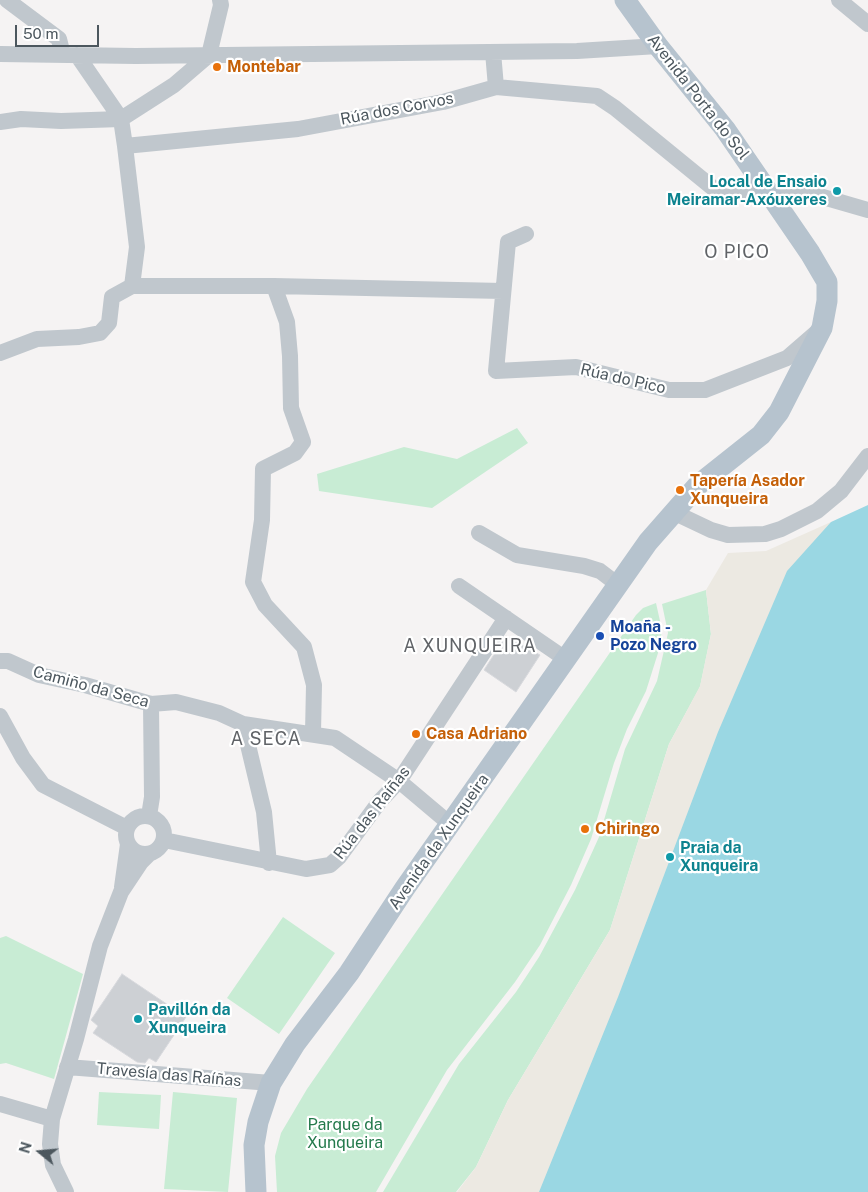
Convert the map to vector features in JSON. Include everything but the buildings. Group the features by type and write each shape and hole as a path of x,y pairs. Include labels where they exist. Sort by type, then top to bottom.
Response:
{"main road":[{"name":"Avenida Porta do Sol","path":"625,0 658,46 710,108 770,194 827,282 827,301 822,328 779,412 761,435 698,485 673,512"},
{"name":"Avenida da Xunqueira","path":"256,1192 254,1145 258,1122 271,1083 295,1044 349,973 450,824 567,660 617,584 673,512"}],"street":[{"path":"7,0 59,39 121,119 137,247 132,286"},
{"path":"0,122 21,118 60,121 121,119 174,86 209,55 221,5 220,0"},
{"path":"839,0 868,24"},
{"path":"0,54 209,55 576,51 658,46"},
{"path":"492,52 496,87"},
{"name":"Rúa dos Corvos","path":"125,146 298,129 443,102 496,87 597,96 615,108 724,197 770,194 816,195 868,210"},
{"name":"Rúa do Pico","path":"526,234 508,242 496,371 576,367 669,390 705,390 787,358 822,328"},
{"path":"0,353 37,339 79,337 100,333 109,323 112,297 132,286 274,286 503,291"},
{"path":"274,286 287,322 291,408 303,442 295,453 262,469 262,520 253,582 265,605 304,647 314,685 313,733"},
{"path":"673,512 728,536 765,534 782,529 817,512 842,491 868,456"},
{"path":"479,533 517,555 584,566 600,571 617,584"},
{"path":"460,586 567,660"},
{"name":"Rúa das Raíñas","path":"164,840 269,863 306,869 330,865 339,857 380,801 399,781 506,618"},
{"name":"Camiño da Seca","path":"0,661 8,661 39,675 85,684 151,704 176,702 220,713 243,724 313,733 335,738 399,781 450,824"},
{"path":"149,816 152,797 151,704"},
{"path":"0,716 23,758 43,786 127,836 137,852 149,854"},
{"path":"243,724 264,812 269,863"},
{"path":"66,1192 53,1165 50,1144 52,1119 100,946 121,892 141,862 160,846 164,840 163,828 155,818 149,816 134,819 127,836 121,892"},
{"name":"Travesía das Raíñas","path":"67,1067 271,1083"},
{"path":"0,1104 52,1119"}],"green space":[{"path":"517,428 528,443 432,508 319,491 317,474 404,447 457,459"},
{"path":"706,590 711,634 700,687 669,744 610,930 508,1100 476,1167 456,1192 383,1192 459,1064 516,992 539,957 575,890 599,837 625,749 657,681 668,633 662,604"},
{"name":"Parque da Xunqueira","path":"656,603 662,630 658,653 646,691 627,729 614,763 591,839 571,885 540,945 515,982 447,1070 376,1192 277,1192 275,1156 281,1133 307,1089 636,615 643,608"},
{"path":"283,917 335,953 279,1034 227,998"},
{"path":"6,936 83,974 54,1079 6,1063 0,1064 0,938"},
{"path":"99,1092 161,1095 159,1129 97,1125"},
{"path":"173,1092 237,1098 228,1192 164,1189"}],"sand":[{"name":"Praia da Xunqueira","path":"831,522 573,1192 457,1192 476,1167 508,1100 610,930 669,744 700,686 711,634 706,590 728,553 766,551"}],"water":[{"path":"868,505 868,1192 539,1192 618,997 718,732 787,571 831,522"}],"place":[{"name":"Montebar","path":"217,67"},
{"name":"Local de Ensaio Meiramar-Axóuxeres","path":"837,191"},
{"name":"Tapería Asador Xunqueira","path":"680,490"},
{"name":"Moaña - Pozo Negro","path":"600,636"},
{"name":"Casa Adriano","path":"416,734"},
{"name":"Chiringo","path":"585,829"},
{"name":"Praia da Xunqueira","path":"670,857"},
{"name":"Pavillón da Xunqueira","path":"138,1019"}],"district":[{"name":"O PICO","path":"737,252"},
{"name":"A XUNQUEIRA","path":"470,646"},
{"name":"A SECA","path":"266,739"}]}
